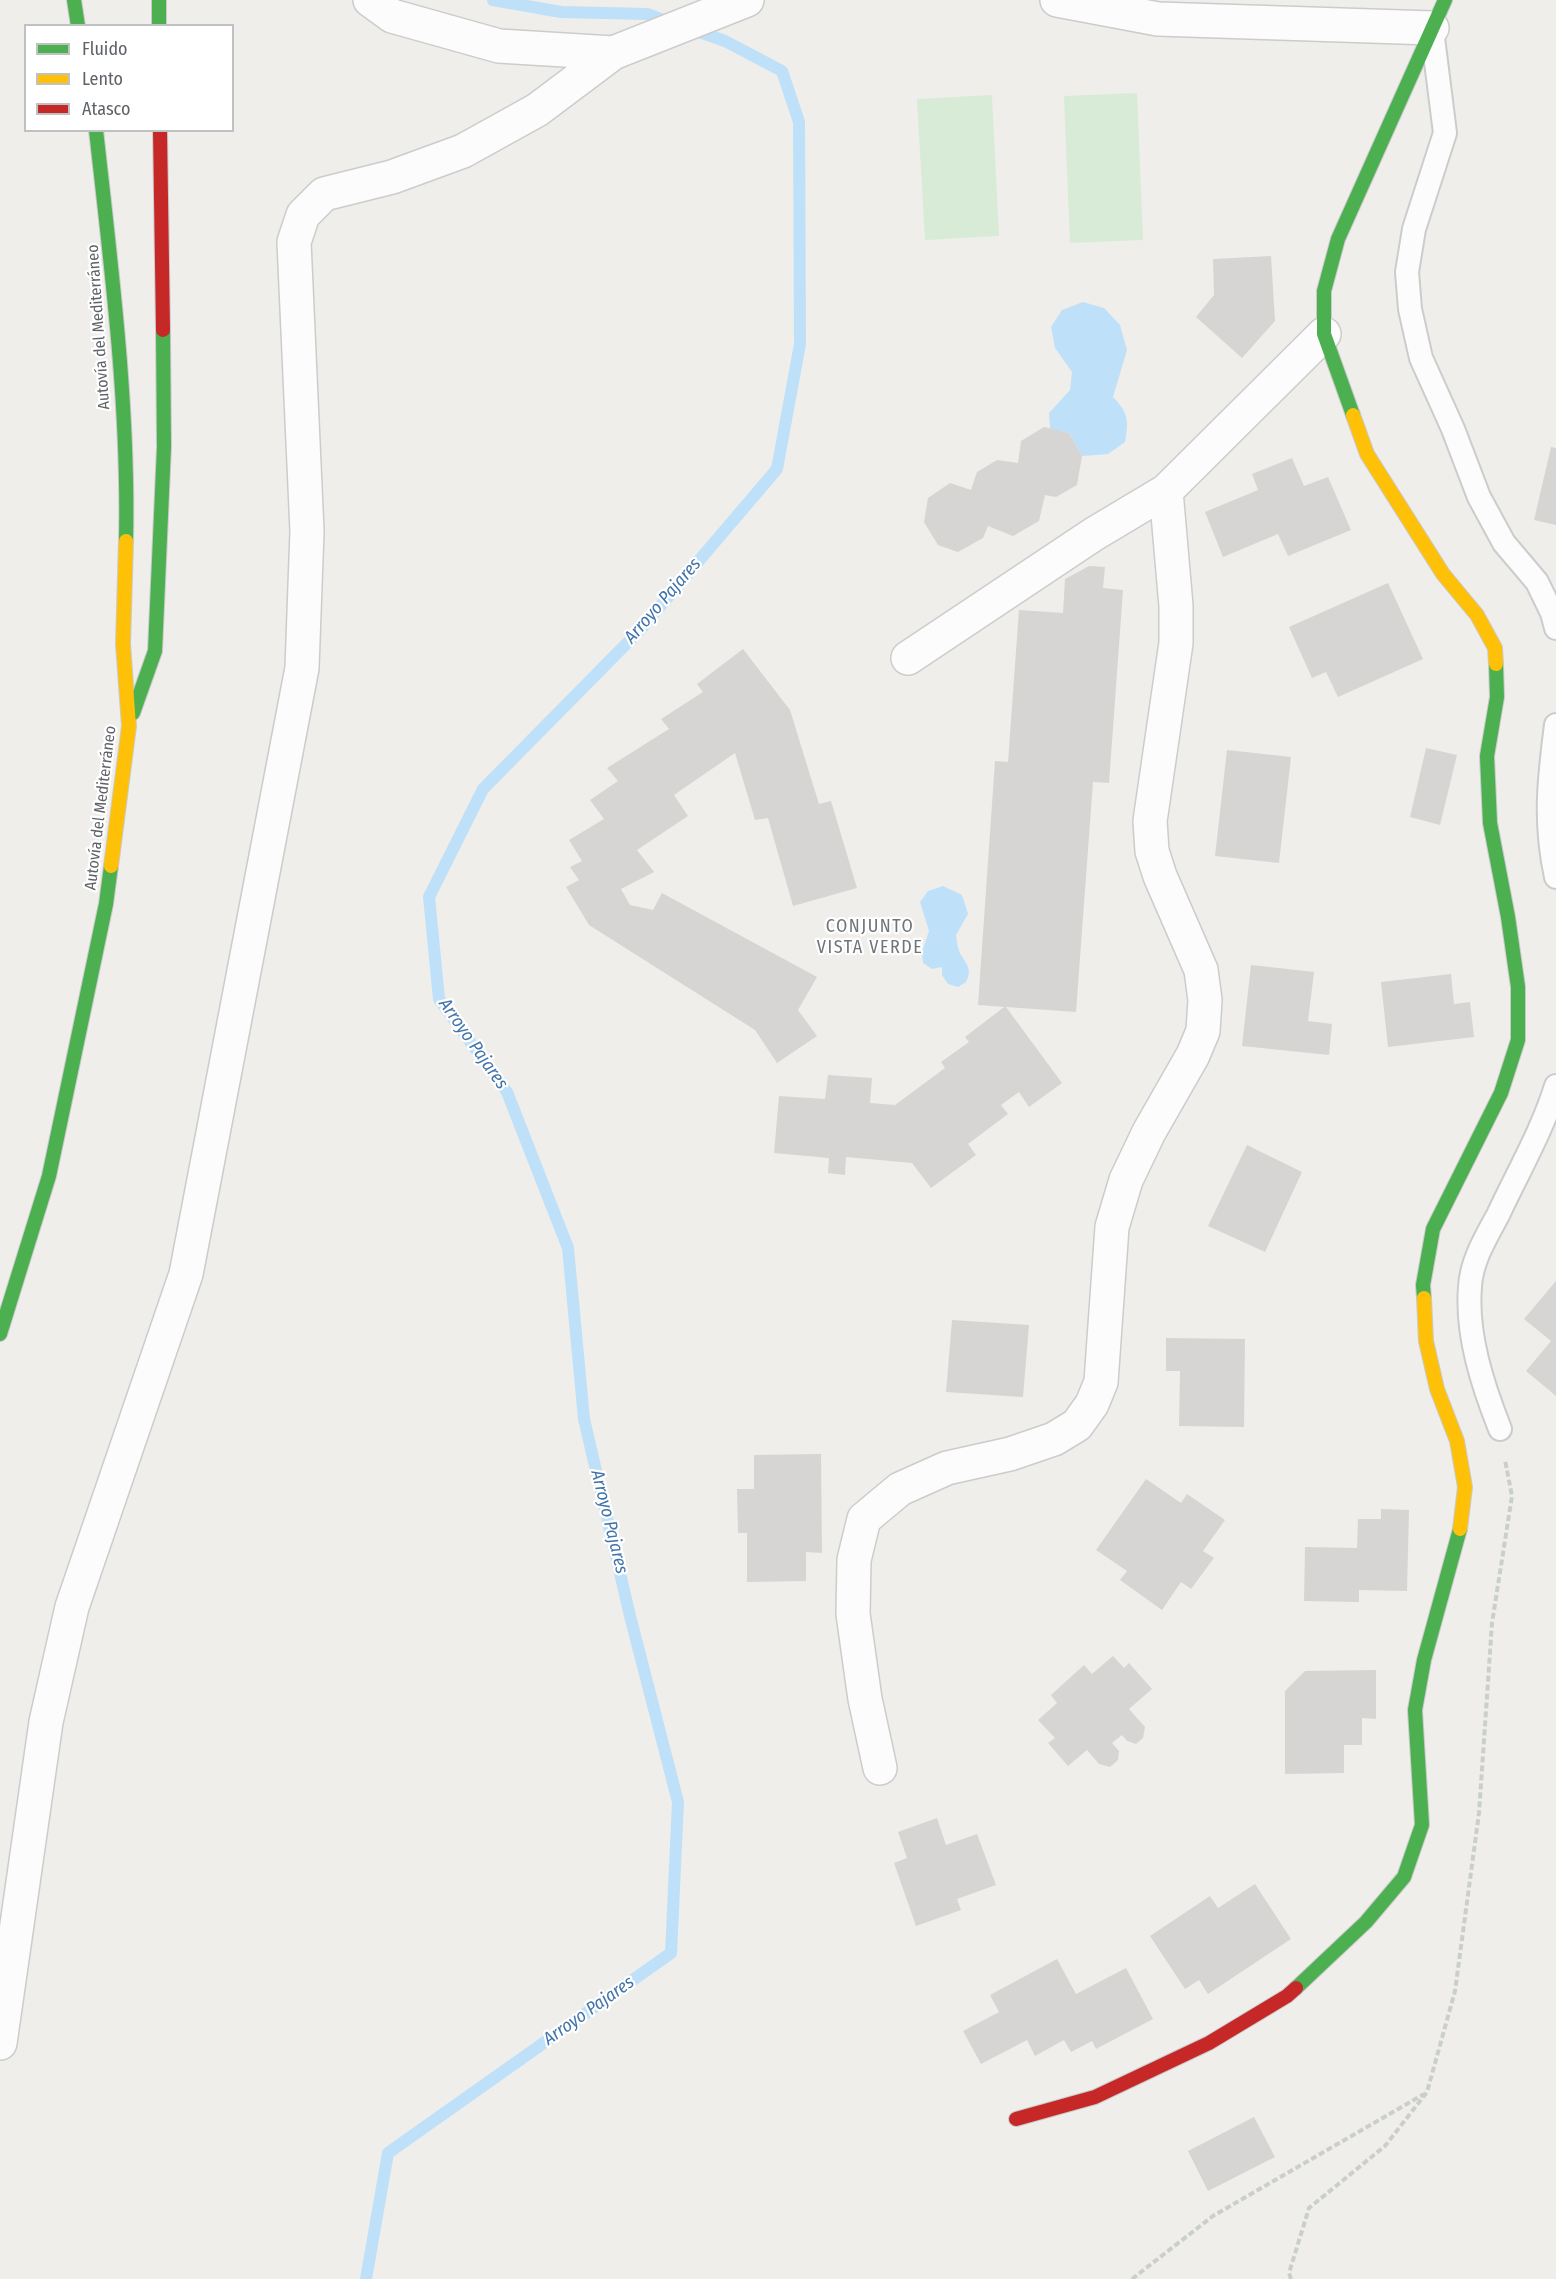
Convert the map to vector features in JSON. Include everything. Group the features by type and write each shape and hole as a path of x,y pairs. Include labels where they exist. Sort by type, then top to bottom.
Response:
{"main road":[{"path":"74,0 78,24"},
{"path":"159,0 159,24"},
{"path":"1016,2119 1095,2097 1209,2043 1287,1996 1365,1922 1404,1877 1422,1825 1415,1710 1424,1660 1458,1540 1465,1487 1457,1441 1437,1389 1426,1341 1423,1285 1433,1229 1501,1093 1518,1040 1518,987 1508,916 1490,822 1487,756 1497,697 1495,648 1477,615 1443,574 1367,454 1324,334 1324,291 1338,239 1438,14"},
{"name":"Autovía del Mediterráneo","path":"0,1334 51,1165 106,904 129,726 123,644 126,475 116,297 96,132"},
{"path":"129,726 155,651 164,447 160,132"}],"street":[{"path":"370,0 392,16 499,46 613,53"},
{"path":"0,2043 46,1722 56,1676 72,1607 186,1274 302,668 307,531 294,242 303,215 324,194 392,177 463,151 537,110 613,53 747,0"},
{"path":"1057,0 1158,19 1438,14"},
{"path":"908,658 1095,534 1166,491 1324,334"},
{"path":"880,1768 865,1699 853,1614 854,1560 864,1519 900,1489 947,1468 1010,1454 1054,1439 1077,1425 1092,1404 1101,1382 1112,1227 1131,1170 1149,1132 1193,1055 1203,1031 1205,1000 1201,970 1160,876 1152,851 1150,821 1176,643 1176,606 1166,491"}],"lane":[{"path":"1438,14 1445,133 1414,229 1407,272 1410,309 1421,358 1453,429 1479,497 1504,543 1536,582 1552,613 1556,628"},
{"path":"1556,725 1548,789 1550,849 1556,877"},
{"path":"1500,1430 1487,1397 1477,1357 1471,1321 1470,1286 1478,1254 1546,1116 1556,1086"}],"path":[{"path":"1132,2279 1213,2216 1427,2092"}],"green space":[{"path":"1137,93 1143,240 1070,243 1064,96"},
{"path":"992,95 999,236 925,240 917,99"}],"water":[{"path":"1083,302 1104,308 1120,325 1127,350 1113,397 1122,407 1126,417 1125,442 1108,454 1082,456 1069,433 1050,429 1049,413 1070,390 1072,372 1055,348 1051,327 1062,310"},
{"path":"943,886 962,895 968,914 956,935 959,951 969,971 966,982 958,987 948,984 942,975 942,967 932,969 923,963 922,952 929,931 920,902 928,891"}],"building":[{"path":"1271,256 1275,321 1242,358 1196,317 1214,295 1213,259"},
{"path":"1044,427 1069,433 1082,456 1077,485 1056,497 1045,495 1039,521 1013,536 988,526 983,538 958,552 938,545 924,522 928,498 950,483 971,490 977,472 997,460 1018,463 1021,441"},
{"path":"1551,447 1556,448 1556,525 1534,520"},
{"path":"1292,458 1304,486 1328,477 1351,530 1288,556 1278,534 1223,557 1205,512 1258,490 1252,474"},
{"path":"1089,566 1105,567 1103,588 1123,590 1109,783 1093,782 1076,1012 1006,1007 1062,1083 1029,1107 1019,1092 1001,1105 1008,1114 968,1144 976,1155 931,1188 912,1163 846,1157 845,1175 828,1173 829,1158 774,1153 779,1096 825,1099 828,1075 872,1078 870,1103 895,1105 945,1068 941,1062 969,1042 965,1037 1004,1007 978,1005 995,761 1008,762 1019,610 1063,613 1065,579"},
{"path":"1388,583 1423,659 1338,697 1326,672 1312,678 1289,627"},
{"path":"743,649 790,710 819,804 831,801 857,888 793,906 768,818 755,820 735,753 674,795 688,816 637,850 654,872 621,889 630,905 653,910 662,893 817,977 798,1010 817,1036 777,1063 755,1030 589,925 566,887 579,880 570,867 582,861 569,840 604,819 590,800 618,781 607,768 669,729 661,719 703,692 697,684"},
{"path":"1426,748 1457,755 1440,825 1410,817"},
{"path":"1227,750 1291,757 1279,863 1215,856"},
{"path":"1251,965 1314,972 1308,1021 1332,1024 1329,1055 1242,1046"},
{"path":"1451,974 1454,1004 1470,1002 1474,1037 1388,1047 1381,982"},
{"path":"1247,1145 1302,1172 1265,1252 1208,1226"},
{"path":"1556,1281 1556,1396 1526,1371 1551,1341 1524,1319"},
{"path":"952,1320 1029,1325 1023,1397 946,1392"},
{"path":"1166,1338 1245,1339 1244,1427 1179,1426 1180,1371 1166,1371"},
{"path":"821,1454 822,1553 806,1552 806,1581 747,1582 747,1533 738,1533 737,1489 754,1489 754,1455"},
{"path":"1146,1479 1181,1503 1187,1494 1225,1520 1203,1551 1214,1558 1191,1589 1181,1582 1162,1610 1120,1580 1127,1571 1096,1550"},
{"path":"1381,1509 1409,1510 1407,1591 1359,1590 1359,1602 1304,1601 1305,1547 1357,1548 1358,1519 1381,1519"},
{"path":"1113,1656 1124,1668 1129,1663 1152,1689 1129,1709 1145,1727 1143,1738 1136,1744 1127,1741 1122,1735 1112,1743 1119,1751 1118,1760 1110,1767 1099,1764 1087,1750 1068,1766 1048,1743 1055,1738 1038,1720 1057,1703 1051,1695 1084,1665 1092,1674"},
{"path":"1376,1670 1376,1719 1362,1718 1362,1745 1344,1745 1344,1773 1285,1774 1285,1691 1305,1671"},
{"path":"937,1818 946,1845 977,1834 996,1885 957,1899 961,1910 916,1926 894,1863 907,1858 898,1832"},
{"path":"1255,1884 1291,1939 1208,1994 1199,1980 1185,1989 1150,1936 1210,1896 1218,1908"},
{"path":"1057,1959 1076,1994 1126,1968 1153,2019 1096,2049 1092,2041 1071,2052 1064,2040 1035,2056 1027,2040 981,2064 963,2031 999,2012 990,1995"},
{"path":"1254,2117 1275,2157 1208,2191 1188,2151"}],"waterway":[{"name":"Arroyo Pajares","path":"493,0 561,12 648,14 672,23"},
{"name":"Arroyo Pajares","path":"366,2279 388,2153 671,1953 678,1802 630,1616 584,1419 568,1248 507,1092 439,999 429,897 483,789 639,631 777,469 800,344 799,122 782,71 725,41 691,29"}],"traffic: fast":[{"path":"74,0 78,24"},
{"path":"159,0 159,24"},
{"path":"1353,415 1324,334 1324,291 1338,239 1445,0"},
{"path":"96,132 122,387 126,541"},
{"path":"133,713 155,651 164,447 163,330"},
{"path":"1424,1298 1423,1285 1433,1229 1501,1093 1518,1040 1518,987 1508,917 1490,823 1487,756 1497,697 1496,664"},
{"path":"0,1334 49,1176 106,904 111,866"},
{"path":"1296,1988 1366,1922 1404,1877 1422,1825 1415,1710 1424,1660 1460,1529"}],"traffic: slow":[{"path":"1353,415 1367,454 1443,574 1477,615 1495,648 1496,664"},
{"path":"111,866 129,726 123,644 126,541"},
{"path":"1424,1298 1426,1341 1437,1389 1457,1441 1465,1487 1460,1529"}],"traffic: jam":[{"path":"160,132 163,330"},
{"path":"1016,2119 1095,2097 1209,2043 1287,1996 1296,1988"}],"district":[{"name":"CONJUNTO VISTA VERDE","path":"870,937"}]}
